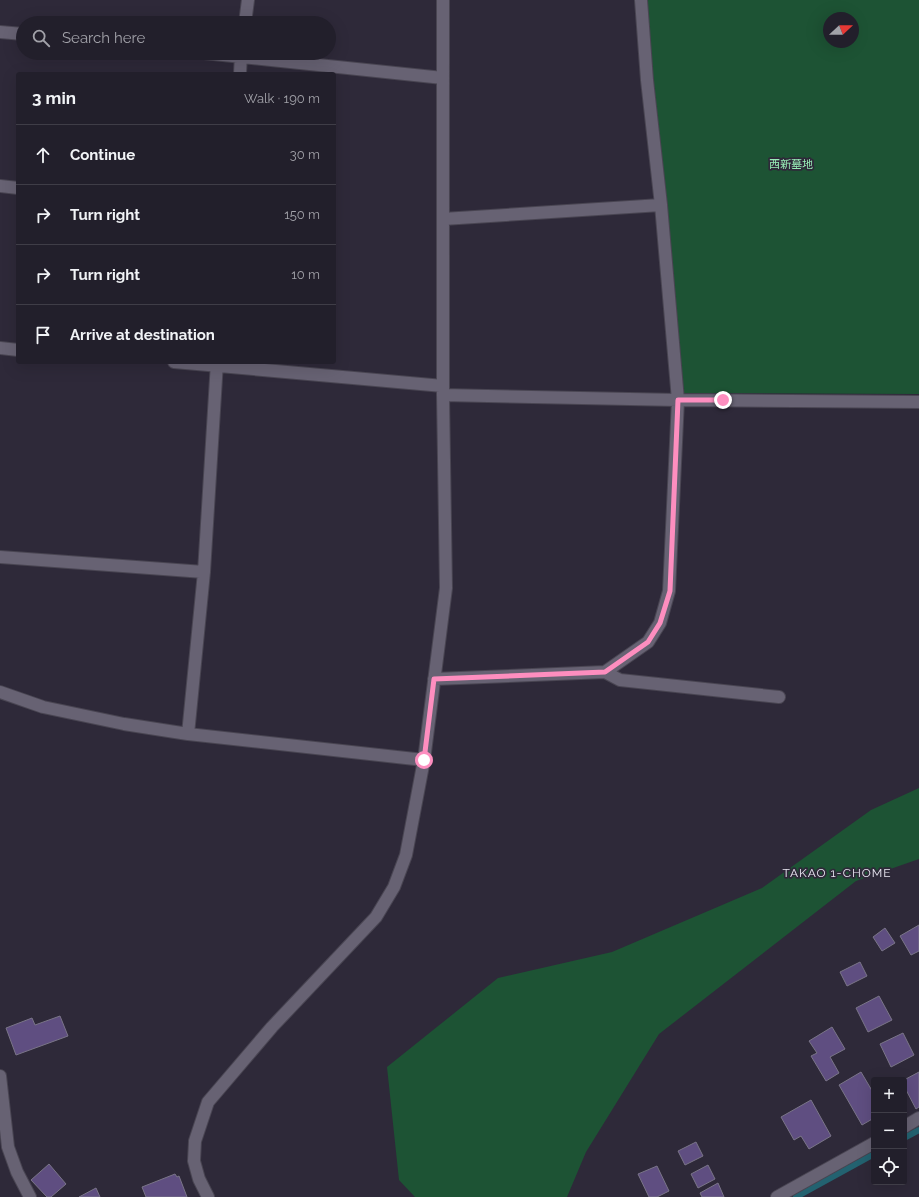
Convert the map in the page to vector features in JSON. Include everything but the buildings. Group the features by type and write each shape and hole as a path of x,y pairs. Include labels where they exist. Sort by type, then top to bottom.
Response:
{"street":[{"path":"246,16 248,0"},
{"path":"208,1197 199,1179 194,1161 195,1141 208,1102 272,1027 376,917 394,887 406,855 424,760 446,588 443,390 443,0"},
{"path":"605,672 648,642 660,623 670,591 678,400 641,0"},
{"path":"0,32 16,33"},
{"path":"240,72 241,60"},
{"path":"285,60 443,78"},
{"path":"0,186 16,188"},
{"path":"443,219 661,205"},
{"path":"0,348 16,350"},
{"path":"188,734 204,572 217,364 443,390 678,400 919,402"},
{"path":"0,557 204,572"},
{"path":"434,679 605,672 620,680 779,697"},
{"path":"0,692 43,707 124,724 188,734 424,760"},
{"path":"0,1076 8,1147 17,1172 30,1197"},
{"path":"907,1125 919,1118"},
{"path":"777,1197 871,1145"}],"green space":[{"name":"西新墓地","path":"647,0 919,0 919,394 682,393 667,206 653,85"},
{"path":"919,788 919,859 856,881 659,1034 586,1152 567,1197 415,1197 399,1180 387,1067 498,978 612,952 762,888 871,810"}],"waterway":[{"path":"907,1136 919,1130"},
{"path":"796,1197 871,1156"}],"district":[{"name":"TAKAO 1-CHOME","path":"837,873"}],"route":[{"path":"424,760 434,679 605,672 648,642 660,623 670,591 678,400 723,400"}]}
